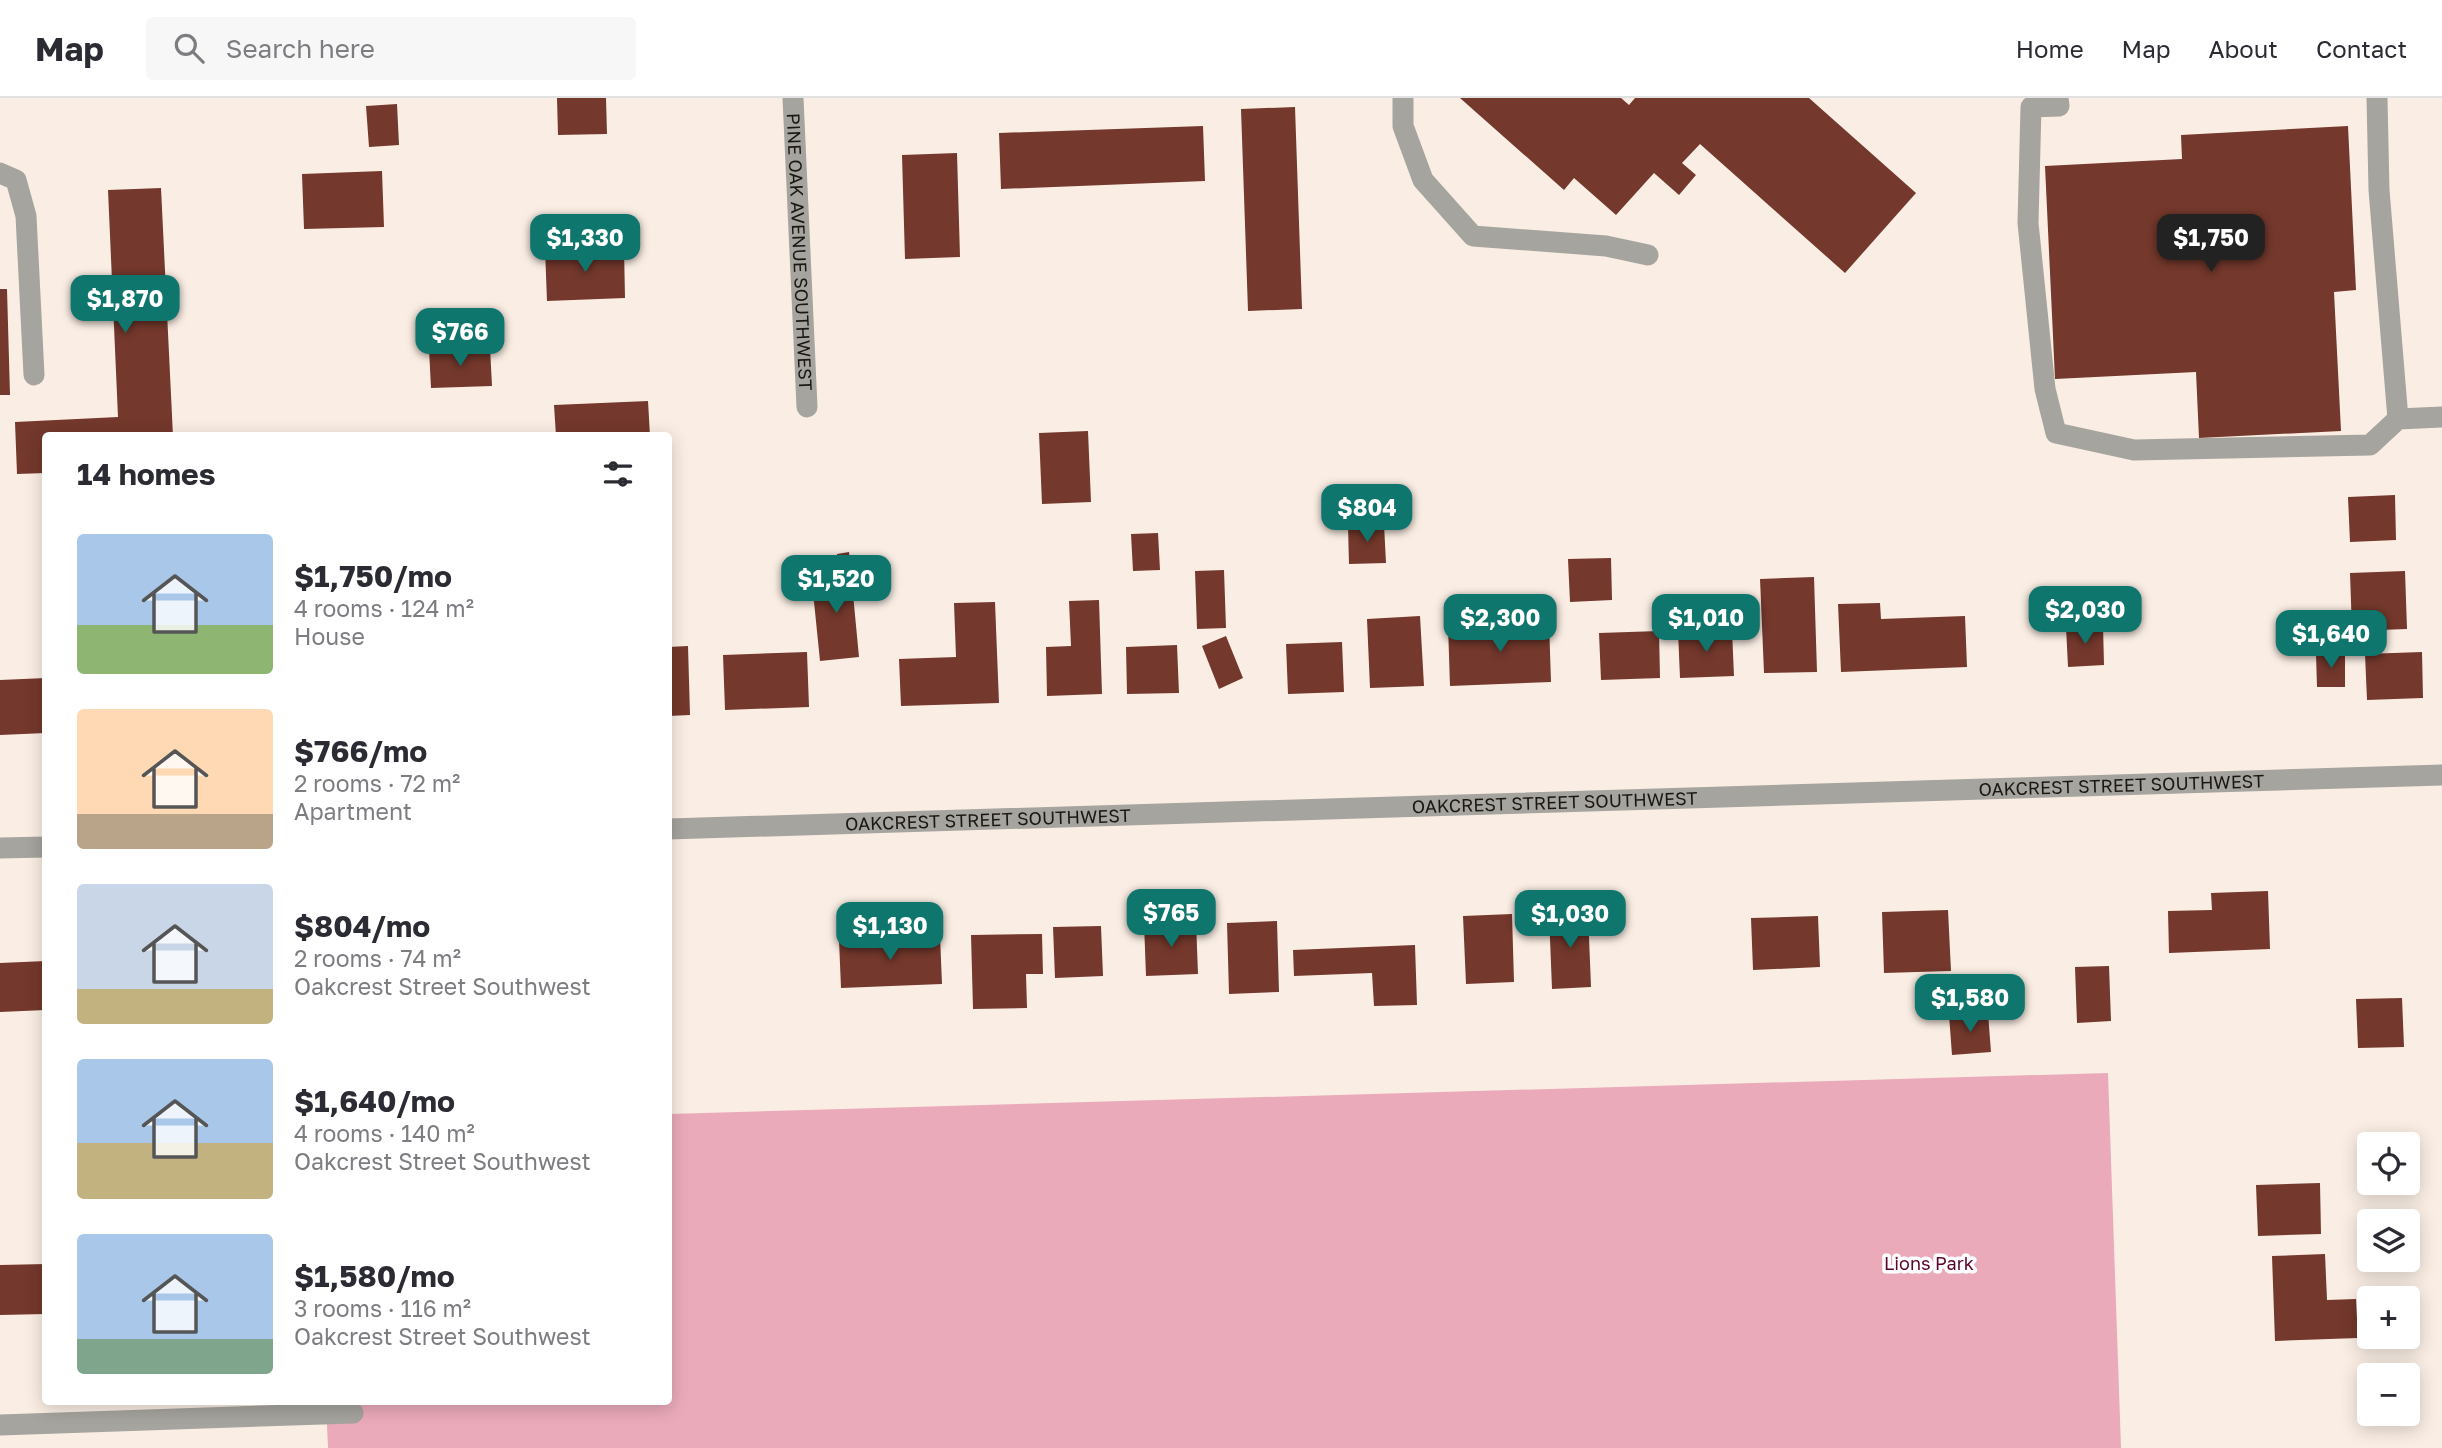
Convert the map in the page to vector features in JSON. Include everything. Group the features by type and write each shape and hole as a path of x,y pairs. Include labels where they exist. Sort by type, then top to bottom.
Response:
{"street":[{"name":"PINE OAK AVENUE SOUTHWEST","path":"793,98 807,407"},
{"path":"1404,98 1403,126 1423,180 1473,236 1606,246 1648,255"},
{"path":"2058,98 2059,107 2031,107 2028,223 2045,389 2056,433 2133,450 2370,445 2398,419 2442,417"},
{"path":"2377,98 2379,190 2398,419"},
{"path":"0,173 16,180 26,216 34,375"},
{"name":"OAKCREST STREET SOUTHWEST","path":"672,830 2442,775"},
{"path":"0,848 42,847"},
{"path":"0,1425 353,1413"}],"green space":[{"name":"Lions Park","path":"2108,1073 2121,1448 328,1448 326,1405 672,1405 672,1114"}],"building":[{"path":"557,98 606,98 607,134 558,135"},
{"path":"1460,98 1621,98 1629,105 1635,98 1809,98 1916,193 1845,273 1700,144 1682,163 1696,175 1679,195 1654,173 1616,215 1574,178 1564,190"},
{"path":"397,104 399,145 369,147 366,106"},
{"path":"1295,107 1302,309 1248,311 1241,109"},
{"path":"1203,126 1205,181 1001,189 999,133"},
{"path":"2348,126 2356,290 2334,292 2341,431 2199,438 2196,372 2055,379 2045,166 2182,159 2181,135"},
{"path":"957,153 960,257 905,259 902,155"},
{"path":"382,171 384,227 304,229 302,174"},
{"path":"161,188 173,432 42,432 42,473 17,474 15,422 118,417 108,190"},
{"path":"624,247 625,298 547,301 545,249"},
{"path":"0,289 7,289 10,395 0,395"},
{"path":"490,347 492,386 431,388 429,349"},
{"path":"648,401 650,432 556,432 554,405"},
{"path":"1088,431 1091,502 1042,504 1039,433"},
{"path":"2395,495 2396,540 2350,542 2348,497"},
{"path":"1384,524 1386,563 1349,564 1348,526"},
{"path":"1158,533 1160,570 1133,571 1131,534"},
{"path":"849,552 859,657 820,661 812,582 840,580 837,554"},
{"path":"1611,558 1612,600 1570,602 1568,559"},
{"path":"1224,570 1226,628 1197,629 1195,571"},
{"path":"2405,571 2407,629 2352,631 2350,573"},
{"path":"1814,577 1817,672 1764,673 1760,579"},
{"path":"1099,600 1102,694 1047,696 1046,647 1071,646 1069,601"},
{"path":"995,602 999,703 901,706 899,659 956,657 954,603"},
{"path":"1880,603 1881,619 1965,616 1967,667 1841,672 1838,604"},
{"path":"1420,616 1424,686 1370,688 1367,619"},
{"path":"1549,621 1551,682 1450,686 1448,625"},
{"path":"2103,625 2104,665 2068,667 2066,627"},
{"path":"1732,630 1734,676 1680,678 1678,631"},
{"path":"1659,631 1660,678 1601,680 1599,633"},
{"path":"1226,636 1243,678 1219,689 1202,646"},
{"path":"1342,642 1344,692 1288,694 1286,644"},
{"path":"1177,645 1179,693 1127,694 1126,647"},
{"path":"688,646 690,715 672,716 672,647"},
{"path":"807,652 809,707 725,710 723,655"},
{"path":"2422,652 2423,698 2367,700 2365,654"},
{"path":"2345,653 2345,687 2317,687 2316,654"},
{"path":"42,678 42,733 0,735 0,680"},
{"path":"2268,891 2270,949 2169,953 2168,911 2212,910 2211,893"},
{"path":"1948,910 1951,971 1884,973 1882,912"},
{"path":"1588,912 1591,987 1552,989 1549,914"},
{"path":"1512,914 1514,982 1466,984 1463,916"},
{"path":"1818,916 1820,967 1753,970 1751,918"},
{"path":"1196,921 1198,974 1146,976 1144,923"},
{"path":"1277,921 1279,992 1229,994 1227,923"},
{"path":"1101,926 1103,976 1055,978 1053,927"},
{"path":"1042,934 1043,974 1026,974 1027,1008 973,1009 971,935"},
{"path":"940,936 942,984 841,988 839,940"},
{"path":"1415,945 1417,1005 1374,1006 1372,973 1294,976 1293,950"},
{"path":"42,961 42,1010 0,1012 0,963"},
{"path":"2109,966 2111,1021 2077,1023 2075,967"},
{"path":"2402,998 2404,1047 2358,1048 2356,999"},
{"path":"1988,1013 1991,1052 1952,1055 1949,1015"},
{"path":"2320,1183 2321,1234 2258,1236 2256,1185"},
{"path":"2325,1254 2327,1300 2356,1299 2357,1338 2275,1341 2272,1256"},
{"path":"42,1264 42,1314 0,1315 0,1265"}]}
